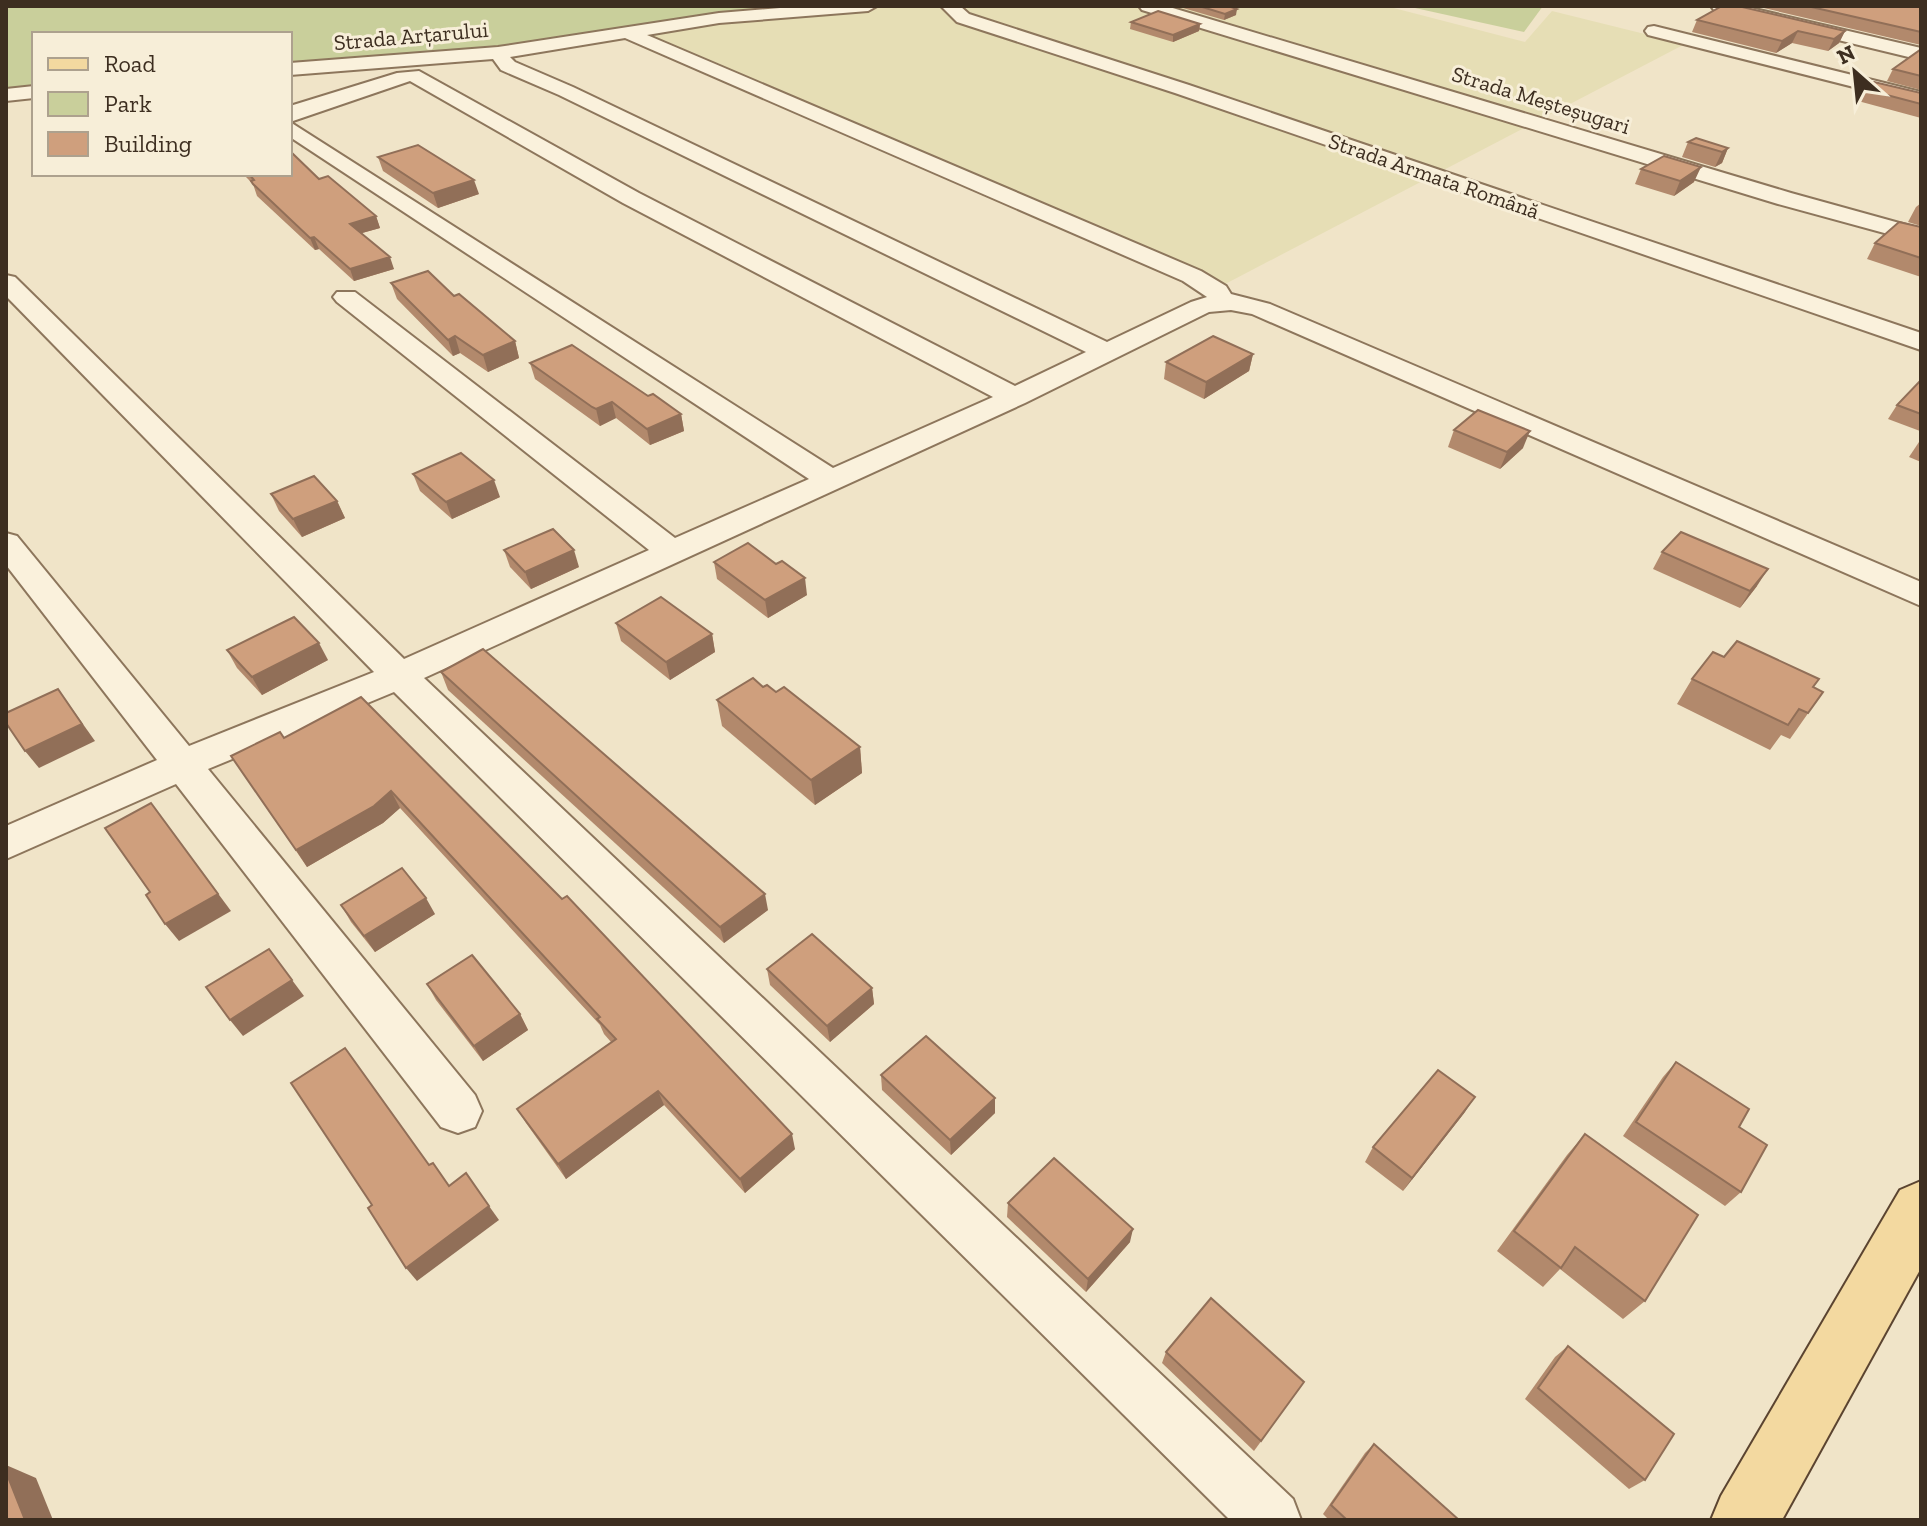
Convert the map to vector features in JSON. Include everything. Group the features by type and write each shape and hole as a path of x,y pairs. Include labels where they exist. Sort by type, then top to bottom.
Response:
{"main road":[{"path":"1745,1520 1921,1210"}],"street":[{"name":"Strada Arțarului","path":"292,69 406,69 719,18 868,6"},
{"name":"Strada Armata Română","path":"950,6 963,18 1182,89 1921,342"},
{"name":"Strada Meșteșugari","path":"1148,6 1772,195 1921,236"},
{"path":"1720,6 1758,10 1921,54"},
{"path":"1654,31 1921,98"},
{"path":"630,34 1192,276 1217,291 1221,301"},
{"path":"498,53 508,66 581,98 1109,353"},
{"path":"292,113 406,69 631,198 1015,397"},
{"path":"6,95 32,92"},
{"path":"292,129 831,480"},
{"path":"6,282 400,675 1272,1520"},
{"path":"346,297 672,552"},
{"path":"6,843 181,765 400,675 1015,397 1200,307 1221,301 1246,303 1261,309 1921,595"},
{"path":"6,543 458,1111"}],"shaded area":[{"path":"900,6 1386,6 1525,42 1552,11 1685,44 1208,293 624,38 721,19"}],"green space":[{"path":"6,6 901,6 721,19 626,38 292,71 292,32 32,32 32,87 6,89"},
{"path":"1406,6 1543,6 1524,32"}],"building":[{"path":"1199,6 1228,6 1237,9 1225,14"},
{"path":"1722,6 1738,6 1845,31 1834,39 1798,31 1782,41 1697,20"},
{"path":"1807,6 1921,6 1921,32"},
{"path":"1158,11 1200,24 1173,35 1131,22"},
{"path":"1920,50 1921,76 1893,69"},
{"path":"1874,82 1921,93 1921,104 1864,89"},
{"path":"1696,138 1728,148 1722,152 1688,142"},
{"path":"418,145 474,180 433,193 378,157"},
{"path":"292,153 319,179 328,176 376,216 350,224 390,257 350,269 314,237 310,238 253,184 251,181 254,180 251,176 292,176"},
{"path":"1664,156 1701,167 1680,181 1641,169"},
{"path":"1899,222 1921,227 1921,258 1875,243"},
{"path":"428,271 454,296 459,294 515,341 483,355 455,336 448,340 391,283"},
{"path":"1213,336 1253,354 1206,382 1166,362"},
{"path":"572,345 648,396 653,394 681,414 647,429 612,402 596,409 592,407 530,363"},
{"path":"1921,380 1921,414 1897,405"},
{"path":"1478,410 1530,431 1507,452 1454,430"},
{"path":"461,453 494,480 446,502 413,474"},
{"path":"314,476 337,501 293,519 271,494"},
{"path":"553,529 574,550 525,572 504,550"},
{"path":"1681,532 1768,569 1750,591 1662,552"},
{"path":"748,543 776,564 782,561 805,578 765,600 714,562"},
{"path":"661,597 712,634 666,662 616,623"},
{"path":"294,617 319,643 252,677 227,650"},
{"path":"1737,641 1819,679 1813,687 1823,692 1808,713 1799,709 1788,725 1692,679 1713,652 1724,657"},
{"path":"483,649 765,894 720,927 441,672"},
{"path":"753,678 763,687 767,685 776,692 784,687 860,747 811,780 717,700"},
{"path":"58,689 82,724 25,751 6,723 6,713"},
{"path":"361,697 562,899 567,896 792,1134 740,1179 658,1091 558,1164 517,1109 616,1039 597,1019 600,1017 391,791 374,806 296,850 231,756 280,732 284,738"},
{"path":"151,803 218,894 165,924 146,895 150,892 105,828"},
{"path":"402,868 426,898 364,936 341,905"},
{"path":"812,934 872,988 827,1026 767,969"},
{"path":"269,949 292,980 230,1020 206,987"},
{"path":"472,955 520,1014 474,1046 427,984"},
{"path":"926,1036 995,1098 950,1140 881,1075"},
{"path":"345,1048 429,1165 433,1163 449,1186 466,1173 489,1206 406,1268 368,1208 372,1205 291,1083"},
{"path":"1676,1062 1749,1109 1739,1127 1767,1145 1741,1192 1636,1122"},
{"path":"1438,1070 1475,1097 1412,1178 1373,1147"},
{"path":"1585,1134 1698,1215 1645,1301 1575,1247 1561,1268 1514,1231"},
{"path":"1054,1158 1133,1229 1088,1279 1008,1203"},
{"path":"1211,1298 1304,1382 1261,1441 1166,1352"},
{"path":"1568,1346 1674,1434 1645,1480 1538,1388"},
{"path":"1374,1444 1459,1520 1347,1520 1331,1505"},
{"path":"6,1472 25,1520 6,1520"}]}
